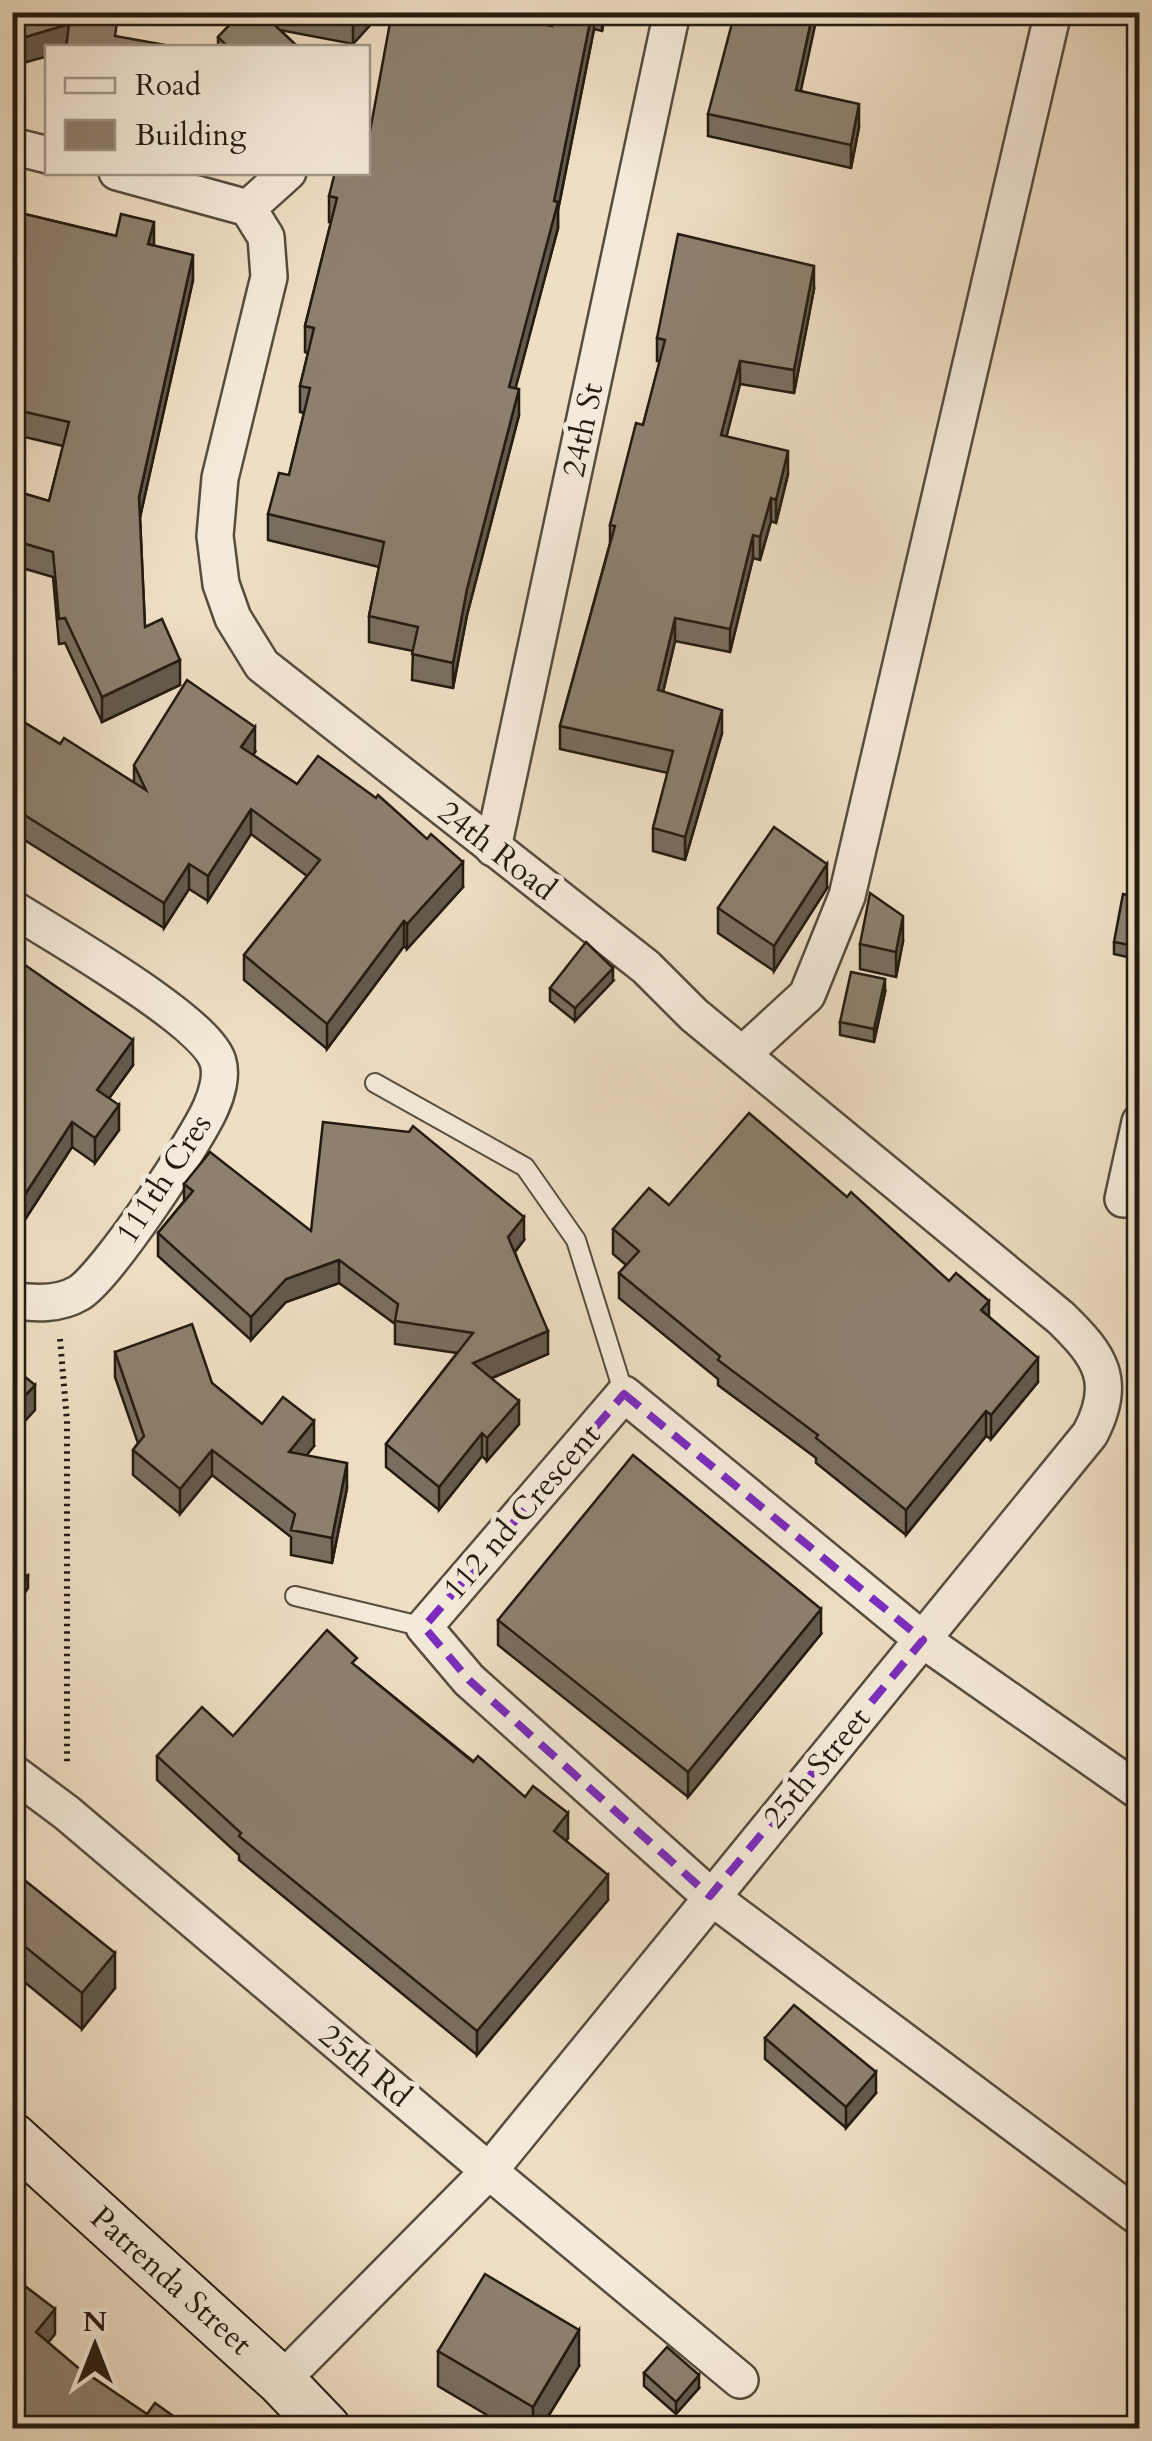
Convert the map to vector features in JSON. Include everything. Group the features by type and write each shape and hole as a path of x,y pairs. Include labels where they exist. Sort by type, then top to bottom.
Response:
{"street":[{"name":"24th St","path":"493,848 672,12"},
{"path":"744,1052 807,996 847,896 1052,12"},
{"path":"12,146 45,154"},
{"path":"127,175 248,208 285,175"},
{"name":"24th Road","path":"248,208 266,237 268,277 220,478 216,536 221,584 233,618 262,665 646,966 694,1015 744,1052 1094,1351"},
{"name":"111th Cres","path":"12,908 183,1019 210,1044 220,1064 211,1107 106,1270 79,1293 57,1302"},
{"path":"1123,1199 1140,1122"},
{"path":"12,1300 57,1302"},
{"name":"25th Street","path":"489,2172 1090,1434 1104,1398 1104,1379 1094,1351"},
{"name":"112 nd Crescent","path":"1140,1792 923,1640 624,1394 424,1627 469,1680 710,1896 1140,2218"},
{"name":"25th Rd","path":"12,1772 67,1812 740,2380"},
{"name":"Patrenda Street","path":"12,2137 281,2381 326,2428"},
{"path":"281,2381 489,2172"}],"lane":[{"path":"375,1082 525,1167 576,1240 624,1394"},
{"path":"296,1596 424,1627"}],"path":[{"path":"57,1302 67,1421 67,1812"}],"highlighted area":[{"path":"624,1394 923,1640 710,1896 469,1680 424,1627"}],"building":[{"path":"12,12 97,12 99,19 117,22 115,36 165,45 66,45 69,24 12,41"},
{"path":"242,12 261,12 296,45 226,45 218,37"},
{"path":"324,12 358,12 353,18"},
{"path":"392,12 483,12 552,26 555,12 592,12 554,201 558,202 509,387 519,389 467,589 453,663 412,654 418,627 369,616 384,542 268,514 279,473 289,475 310,388 300,386 314,328 305,326 337,198 329,196 334,175 370,175 370,131"},
{"path":"735,12 813,12 796,90 859,104 851,145 708,114"},
{"path":"12,211 116,236 121,214 154,222 148,244 193,255 139,497 145,627 162,619 180,660 102,697 65,618 59,619 53,552 12,540 12,490 49,501 69,422 12,409"},
{"path":"678,234 814,266 794,370 740,361 721,435 788,451 776,500 771,498 760,537 753,535 730,629 675,618 658,690 722,710 685,837 653,828 673,751 560,726 615,526 610,525 636,423 643,425 665,340 657,338"},
{"path":"187,680 255,727 241,747 297,784 318,756 376,798 378,795 427,839 431,834 463,862 407,924 404,921 327,1024 244,955 320,860 251,809 208,876 189,864 164,903 12,807 12,715 60,744 64,738 146,790 134,765"},
{"path":"774,827 827,864 774,946 718,908"},
{"path":"870,893 903,916 896,952 860,944"},
{"path":"1123,894 1140,898 1140,947 1114,942"},
{"path":"586,942 613,968 575,1008 550,988"},
{"path":"12,956 133,1040 97,1090 119,1105 95,1138 72,1122 15,1210 12,1208"},
{"path":"851,972 885,979 874,1029 840,1022"},
{"path":"749,1113 847,1197 851,1192 949,1281 956,1273 989,1301 981,1310 1038,1358 991,1415 986,1411 906,1510 816,1438 818,1435 718,1360 720,1356 619,1273 639,1251 613,1229 649,1188 669,1205"},
{"path":"323,1122 409,1132 413,1126 524,1217 508,1237 548,1331 473,1363 519,1401 487,1438 482,1433 439,1487 386,1444 473,1333 395,1321 398,1304 339,1260 286,1279 251,1317 158,1233 193,1191 184,1184 210,1152 311,1231"},
{"path":"192,1324 212,1383 262,1424 283,1397 314,1421 289,1452 347,1463 332,1538 291,1530 295,1514 212,1450 180,1489 133,1450 144,1436 115,1352"},
{"path":"12,1366 35,1385 12,1410"},
{"path":"633,1455 821,1609 688,1772 498,1620"},
{"path":"12,1566 28,1576 12,1598"},
{"path":"327,1630 357,1658 352,1663 473,1762 478,1756 525,1797 533,1786 568,1813 554,1831 608,1875 477,2031 239,1836 241,1833 157,1756 202,1707 233,1736"},
{"path":"12,1870 115,1953 82,1993 12,1936"},
{"path":"794,2005 876,2072 846,2107 765,2038"},
{"path":"485,2274 579,2330 533,2407 438,2351"},
{"path":"12,2276 55,2309 36,2332 76,2366 147,2414 155,2403 190,2428 12,2428"},
{"path":"667,2347 699,2375 676,2402 644,2373"}]}
